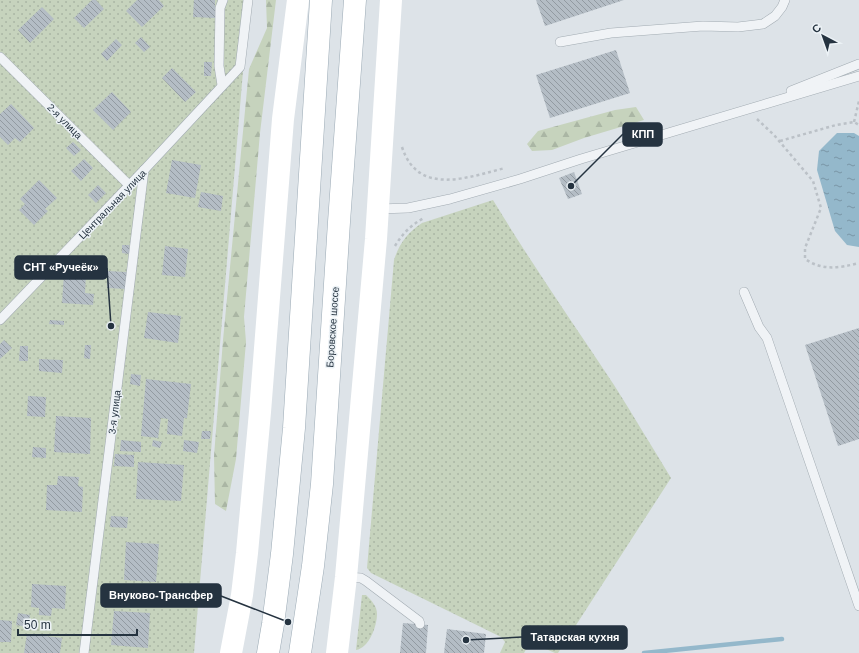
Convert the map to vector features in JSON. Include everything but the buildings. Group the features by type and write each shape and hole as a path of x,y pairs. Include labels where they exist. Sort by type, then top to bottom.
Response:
{"main road":[{"path":"231,653 242,595 247,553 260,412 282,119 298,0"},
{"path":"268,653 284,542 294,428 321,0"},
{"name":"Боровское шоссе","path":"300,653 313,566 322,484 338,222 355,0"},
{"path":"337,653 346,577 379,209 391,0"}],"lane":[{"path":"222,85 220,66 220,8 223,0"},
{"name":"Центральная улица","path":"0,320 144,170 240,67 248,0"},
{"path":"560,42 611,33 703,26 738,27 763,24 775,16 785,0"},
{"name":"2-я улица","path":"0,57 129,185"},
{"path":"716,119 859,64"},
{"path":"379,209 408,208 450,199 859,76"},
{"name":"3-я улица","path":"84,653 144,170"},
{"path":"744,292 760,327 767,338 859,606"},
{"path":"346,577 361,578 366,581 420,624"}],"path":[{"path":"854,122 859,101"},
{"path":"748,110 780,141 814,181 821,208 804,248 805,259 814,265 840,268 859,263"},
{"path":"780,141 836,125 854,122 859,125"},
{"path":"400,142 402,149 412,165 425,176 433,178 456,180 505,168"},
{"path":"392,250 413,224 431,216"}],"green space":[{"path":"0,0 249,0 194,653 0,653"},
{"path":"266,0 276,0 260,133 244,317 246,342 236,459 226,511 215,504 214,456 223,340 249,69 267,28"},
{"path":"636,107 644,120 584,138 552,150 532,151 527,144 538,131 615,110"},
{"path":"493,200 537,270 614,385 671,478 558,653 530,642 524,653 500,653 505,642 501,637 371,573 367,568 394,260 405,239 412,230 422,223"},
{"path":"362,595 366,595 373,603 377,611 377,619 374,630 368,641 361,648 356,650"}],"water":[{"path":"837,133 854,133 859,136 859,247 847,245 835,231 817,170 819,151"}],"waterway":[{"path":"644,653 782,639"}],"place":[{"name":"КПП","path":"571,186"},
{"name":"СНТ «Ручеёк»","path":"111,326"},
{"name":"Внуково-Трансфер","path":"288,622"},
{"name":"Татарская кухня","path":"466,640"}]}
